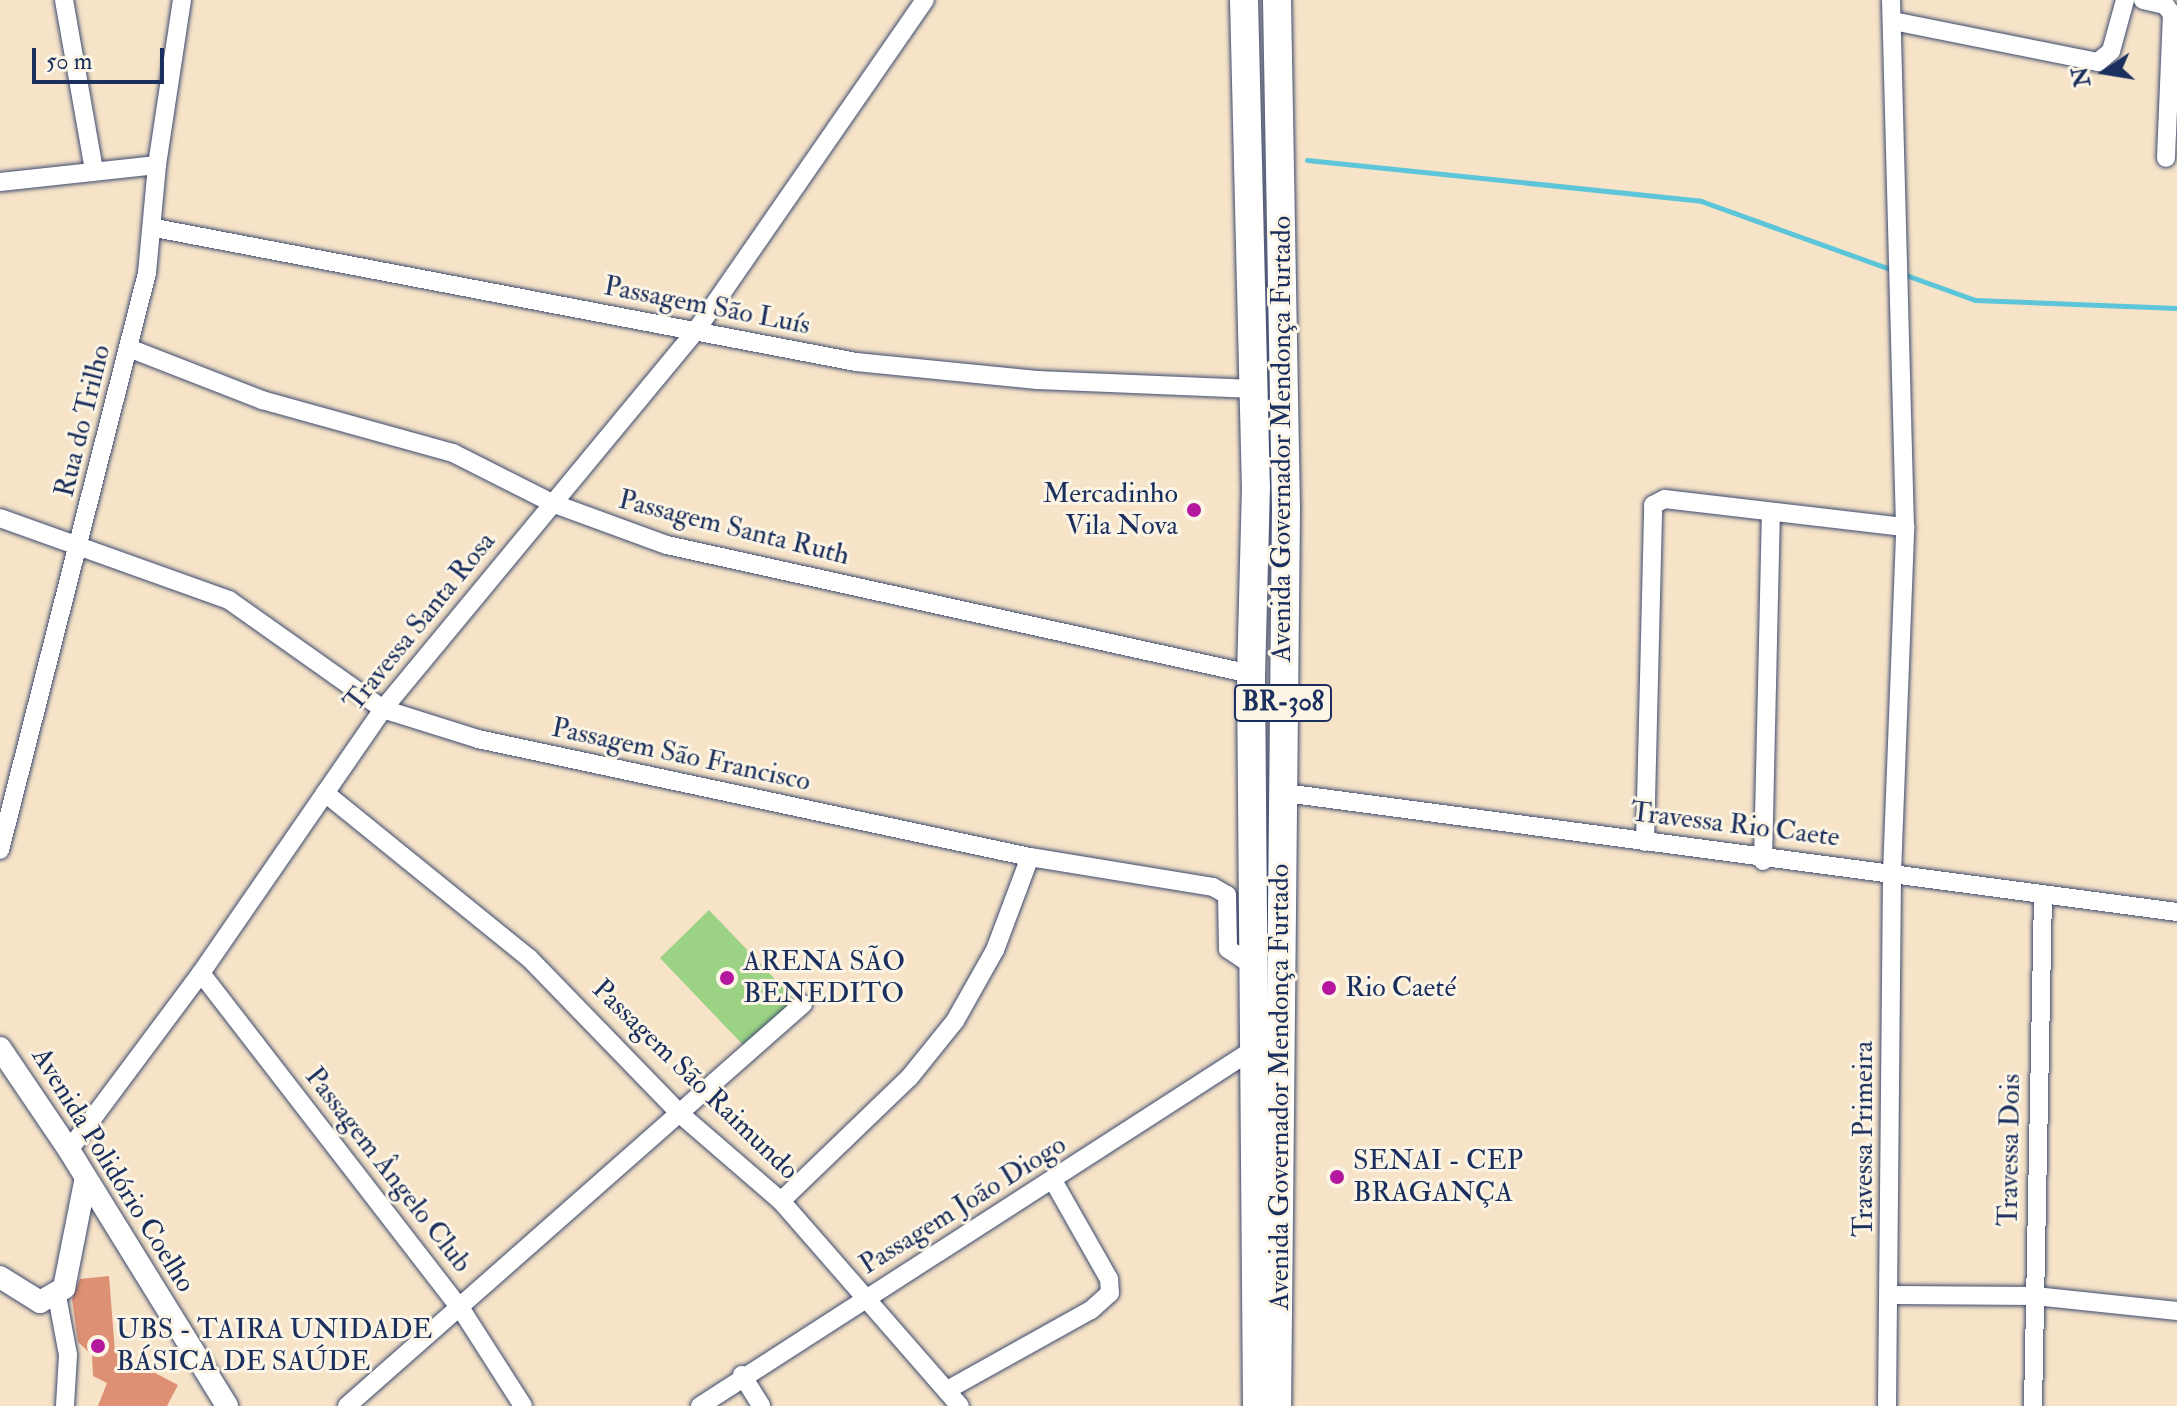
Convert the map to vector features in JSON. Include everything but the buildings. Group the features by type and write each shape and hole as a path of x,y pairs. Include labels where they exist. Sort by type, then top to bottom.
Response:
{"main road":[{"name":"Avenida Governador Mendonça Furtado","path":"1244,0 1254,389 1251,674 1257,1406"},
{"name":"Avenida Governador Mendonça Furtado","path":"1277,0 1286,390 1285,793 1277,1406"}],"street":[{"path":"64,0 94,171"},
{"name":"Rua do Trilho","path":"0,850 131,349 155,228 157,165 182,0"},
{"name":"Travessa Santa Rosa","path":"69,1150 201,973 383,709 695,332 925,0"},
{"name":"Travessa Primeira","path":"1887,1406 1892,1295 1892,873 1905,527 1891,0"},
{"path":"1893,21 2098,62 2111,51 2125,0"},
{"path":"2143,0 2174,12 2166,158"},
{"path":"0,182 157,165"},
{"name":"Passagem São Luís","path":"155,228 856,362 944,371 1254,389"},
{"name":"Passagem Santa Ruth","path":"131,349 262,400 453,453 552,503 615,529 724,560 1251,674"},
{"path":"1645,842 1651,510 1665,499 1771,514 1905,527"},
{"path":"1763,861 1771,514"},
{"name":"Passagem São Francisco","path":"0,518 229,600 383,709 547,755 1030,857 1221,890 1228,901 1228,949 1253,966"},
{"name":"Passagem São Raimundo","path":"325,793 529,958 679,1113 781,1201 949,1389 960,1406"},
{"name":"Travessa Rio Caete","path":"1285,793 1763,861 1892,873 2177,912"},
{"path":"781,1201 909,1078 955,1021 995,950 1030,857"},
{"name":"Travessa Dois","path":"2033,1406 2043,895"},
{"name":"Passagem Ângelo Club","path":"201,973 461,1309 523,1406"},
{"path":"347,1406 461,1309 803,1004"},
{"name":"Avenida Polidório Coelho","path":"0,1048 69,1150 85,1182 227,1406"},
{"name":"Passagem João Diogo","path":"700,1406 742,1375 1054,1182 1254,1049"},
{"path":"0,1277 30,1299 40,1302 57,1296 64,1288 85,1182"},
{"path":"949,1389 1091,1310 1110,1293 1109,1279 1054,1182"},
{"path":"1892,1295 2035,1296 2177,1311"},
{"path":"57,1296 68,1355 65,1406"},
{"path":"742,1375 761,1406"}],"green space":[{"name":"ARENA SÃO BENEDITO","path":"709,910 794,999 745,1047 660,958"}],"waterway":[{"path":"1307,160 1701,201 1893,270"},
{"path":"1903,274 1975,300 2177,308"}],"place":[{"name":"Mercadinho Vila Nova","path":"1194,510"},
{"name":"ARENA SÃO BENEDITO","path":"727,978"},
{"name":"Rio Caeté","path":"1329,988"},
{"name":"SENAI - CEP BRAGANÇA","path":"1337,1177"},
{"name":"UBS - TAIRA UNIDADE BÁSICA DE SAÚDE","path":"98,1346"}]}
